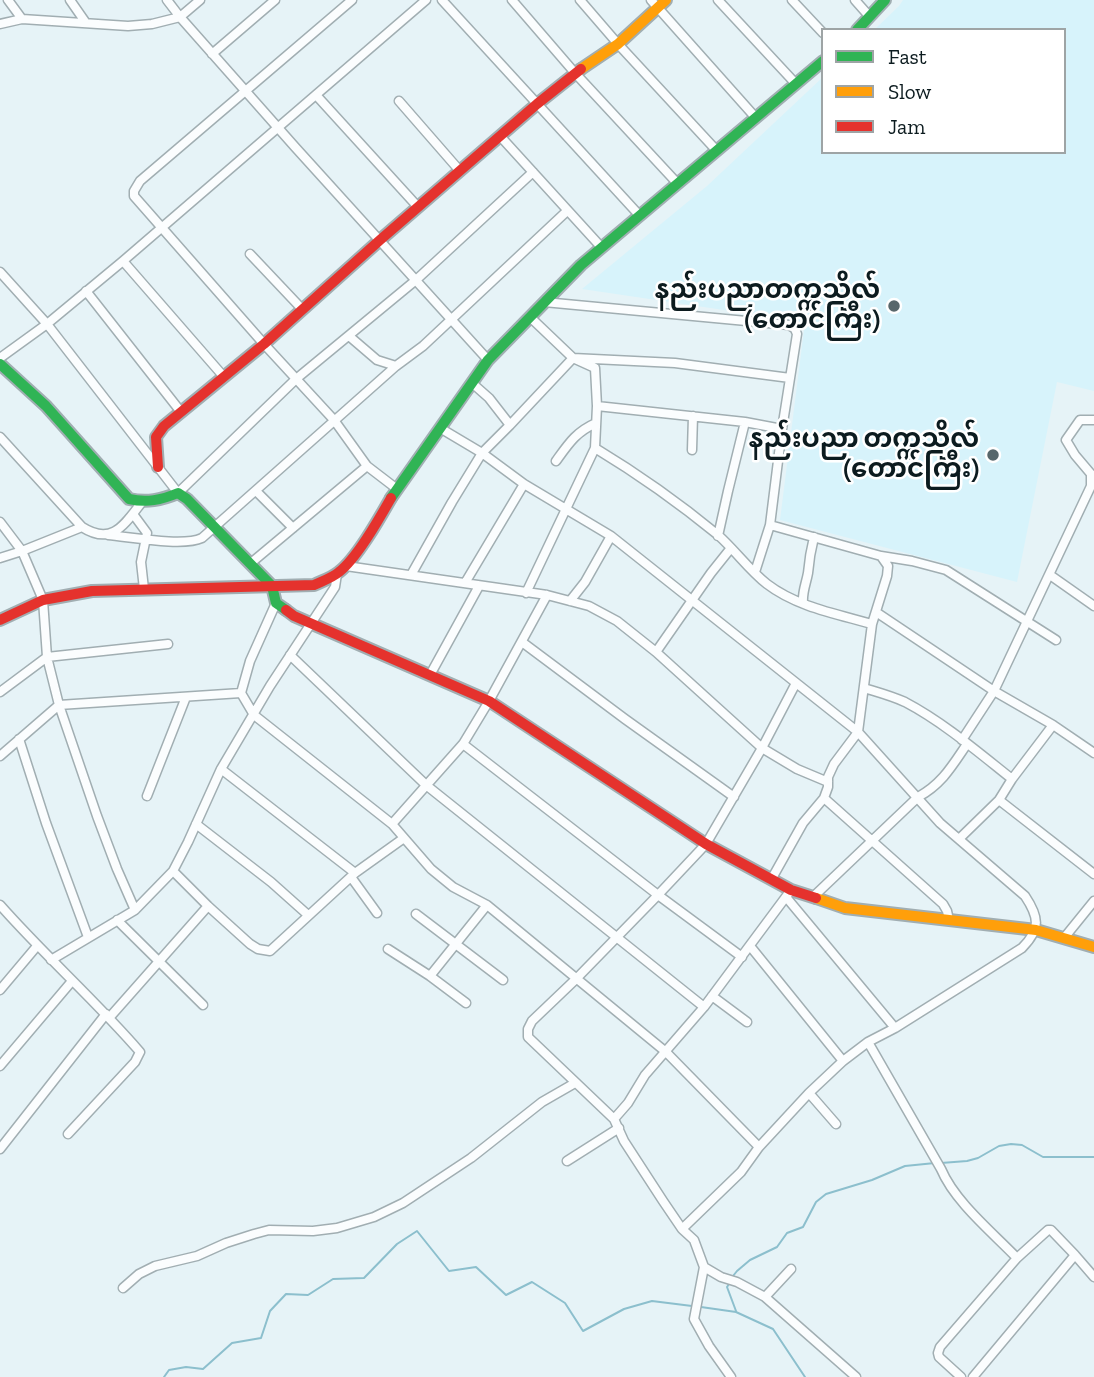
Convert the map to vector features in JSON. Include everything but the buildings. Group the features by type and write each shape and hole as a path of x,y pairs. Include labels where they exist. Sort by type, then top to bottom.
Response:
{"street":[{"path":"8,0 22,19"},
{"path":"167,0 212,54 488,359"},
{"path":"0,24 22,19 128,26 152,24 180,18 200,0"},
{"path":"212,54 275,0"},
{"path":"352,0 140,181 134,191 135,196 206,279 334,419 367,466 397,489"},
{"path":"0,358 47,324 123,261 426,0"},
{"path":"442,0 640,216"},
{"path":"512,0 575,73 678,184"},
{"path":"580,0 717,151"},
{"path":"718,0 796,84"},
{"path":"792,0 821,31"},
{"path":"855,0 870,17"},
{"path":"859,28 886,0"},
{"path":"75,2 86,23"},
{"path":"159,467 156,442 164,426 264,344 537,104 575,73 618,44 659,2 755,118"},
{"path":"51,960 135,910 173,871 220,769 335,587 341,570 488,359 581,265 821,63"},
{"path":"316,95 418,207"},
{"path":"399,101 460,171"},
{"path":"500,136 602,248"},
{"path":"0,364 46,406 129,499 157,502 178,493 296,379 416,280 533,172"},
{"path":"0,437 82,527 93,534 194,542 216,527 334,419 423,346 567,211"},
{"path":"250,254 302,309"},
{"path":"123,261 224,377"},
{"path":"0,272 47,324 178,493 216,527 272,586 276,603 250,661 241,693 254,715 392,824 431,869 453,887 487,905 666,1052 759,1147"},
{"path":"86,291 181,412"},
{"path":"544,302 789,325 795,329 797,334 770,525 755,572"},
{"path":"526,593 595,448 597,406 594,368 573,358 530,317"},
{"path":"349,336 377,360 396,366"},
{"path":"411,575 482,453 573,358 675,363 790,378"},
{"path":"472,383 489,398 510,425"},
{"path":"597,406 745,422 782,429"},
{"path":"692,450 694,416"},
{"path":"813,897 918,797 942,779 964,742 994,691 1091,486 1091,474 1066,440 1080,421 1094,420"},
{"path":"719,536 745,422"},
{"path":"556,461 581,430 596,423"},
{"path":"440,428 482,453 524,484 611,536 858,732 940,823 1025,896 1037,922 1036,930 1022,948 895,1028 867,1042 843,1061 759,1147 741,1172 682,1229"},
{"path":"595,448 633,471 719,536 767,584 792,599 872,624"},
{"path":"251,563 367,466"},
{"path":"465,583 524,484"},
{"path":"256,491 293,527"},
{"path":"108,535 121,528 142,502"},
{"path":"133,514 147,533 141,562 144,589"},
{"path":"0,522 22,551 43,600 47,657 59,705 97,816 135,910"},
{"path":"770,525 946,570 1056,640"},
{"path":"0,558 82,527"},
{"path":"570,601 585,582 611,536"},
{"path":"803,603 814,537"},
{"path":"656,652 731,548"},
{"path":"771,880 803,823 824,798 834,764 858,732 872,624 887,576 888,566 881,555"},
{"path":"0,620 43,600 92,591 314,585 341,570 411,575 547,595 589,606 617,621 656,652 762,748 828,782"},
{"path":"1049,575 1094,606"},
{"path":"430,675 479,586"},
{"path":"392,824 463,744 547,595"},
{"path":"276,603 310,624 489,701 706,844 771,880 789,894 895,1028"},
{"path":"876,612 994,691 1054,725 1094,753"},
{"path":"522,642 734,797"},
{"path":"0,692 47,657 168,644"},
{"path":"290,655 426,785 704,1007"},
{"path":"731,1377 694,1319 704,1267 694,1240 682,1229 624,1141 614,1119 528,1037 528,1030 532,1021 706,844 762,748 796,682"},
{"path":"864,688 903,701 964,742 1012,779"},
{"path":"0,755 59,705 241,693"},
{"path":"147,796 186,696"},
{"path":"960,838 999,800 1054,725"},
{"path":"19,739 46,823 88,937"},
{"path":"463,744 742,957"},
{"path":"220,769 353,875 377,913"},
{"path":"824,798 943,904 949,920"},
{"path":"999,800 1094,874"},
{"path":"196,824 271,882 308,915"},
{"path":"173,871 250,944 270,951 353,875 404,838"},
{"path":"789,894 813,897 845,908 1036,930 1094,947"},
{"path":"614,1119 628,1103 645,1075 704,1007 789,894"},
{"path":"1064,938 1094,901"},
{"path":"430,976 487,905"},
{"path":"0,1149 107,1016 208,906"},
{"path":"1,908 140,1052 135,1062 68,1134"},
{"path":"416,914 503,980"},
{"path":"117,920 203,1005"},
{"path":"0,990 37,946"},
{"path":"750,947 843,1061"},
{"path":"388,950 466,1003"},
{"path":"0,1066 72,981"},
{"path":"712,996 747,1022"},
{"path":"867,1042 956,1195 1017,1258"},
{"path":"123,1288 139,1274 155,1266 197,1256 254,1234 270,1230 313,1231 337,1228 374,1217 403,1203 471,1158 542,1102 575,1083"},
{"path":"809,1093 836,1124"},
{"path":"567,1161 619,1128"},
{"path":"961,1377 939,1357 937,1353 940,1347 1017,1258 1048,1230 1051,1230 1094,1277"},
{"path":"973,1377 1075,1255"},
{"path":"704,1267 721,1278 737,1282 765,1297 856,1377"},
{"path":"765,1297 791,1269"}],"shaded area":[{"name":"နည်းပညာတက္ကသိုလ် (တောင်ကြီး)","path":"903,0 1094,0 1094,391 1057,382 1017,582 780,520 805,322 582,289 707,186 821,79 821,154 1066,154 1066,28 876,28"}],"waterway":[{"path":"941,1163 967,1161 999,1146 1011,1144 1022,1145 1043,1157 1094,1157"},
{"path":"733,1276 750,1260 777,1247 787,1233 803,1227 816,1202 826,1194 872,1180 905,1166 935,1163"},
{"path":"164,1377 169,1370 186,1367 203,1369 232,1343 261,1338 270,1311 286,1294 308,1295 333,1279 364,1278 397,1244 417,1231 449,1271 476,1267 506,1295 532,1282 565,1303 583,1331 624,1309 652,1301 692,1306"},
{"path":"729,1284 727,1287 736,1311"},
{"path":"701,1307 736,1312 773,1329 805,1377"}],"traffic: fast":[{"path":"859,28 885,0"},
{"path":"391,498 488,360 581,265 821,63"},
{"path":"0,364 46,406 129,499 154,500 178,493 187,499 272,586 276,603 286,610"}],"traffic: slow":[{"path":"581,69 618,44 666,0"},
{"path":"816,898 845,908 1036,930 1094,947"}],"traffic: jam":[{"path":"158,467 156,437 164,426 264,344 380,240 581,69"},
{"path":"0,620 43,600 92,591 314,585 346,566 391,498"},
{"path":"286,610 294,616 489,701 706,844 791,890 816,898"}],"place":[{"name":"နည်းပညာတက္ကသိုလ် (တောင်ကြီး)","path":"894,306"},
{"name":"နည်းပညာ တက္ကသိုလ် (တောင်ကြီး)","path":"993,455"}]}
